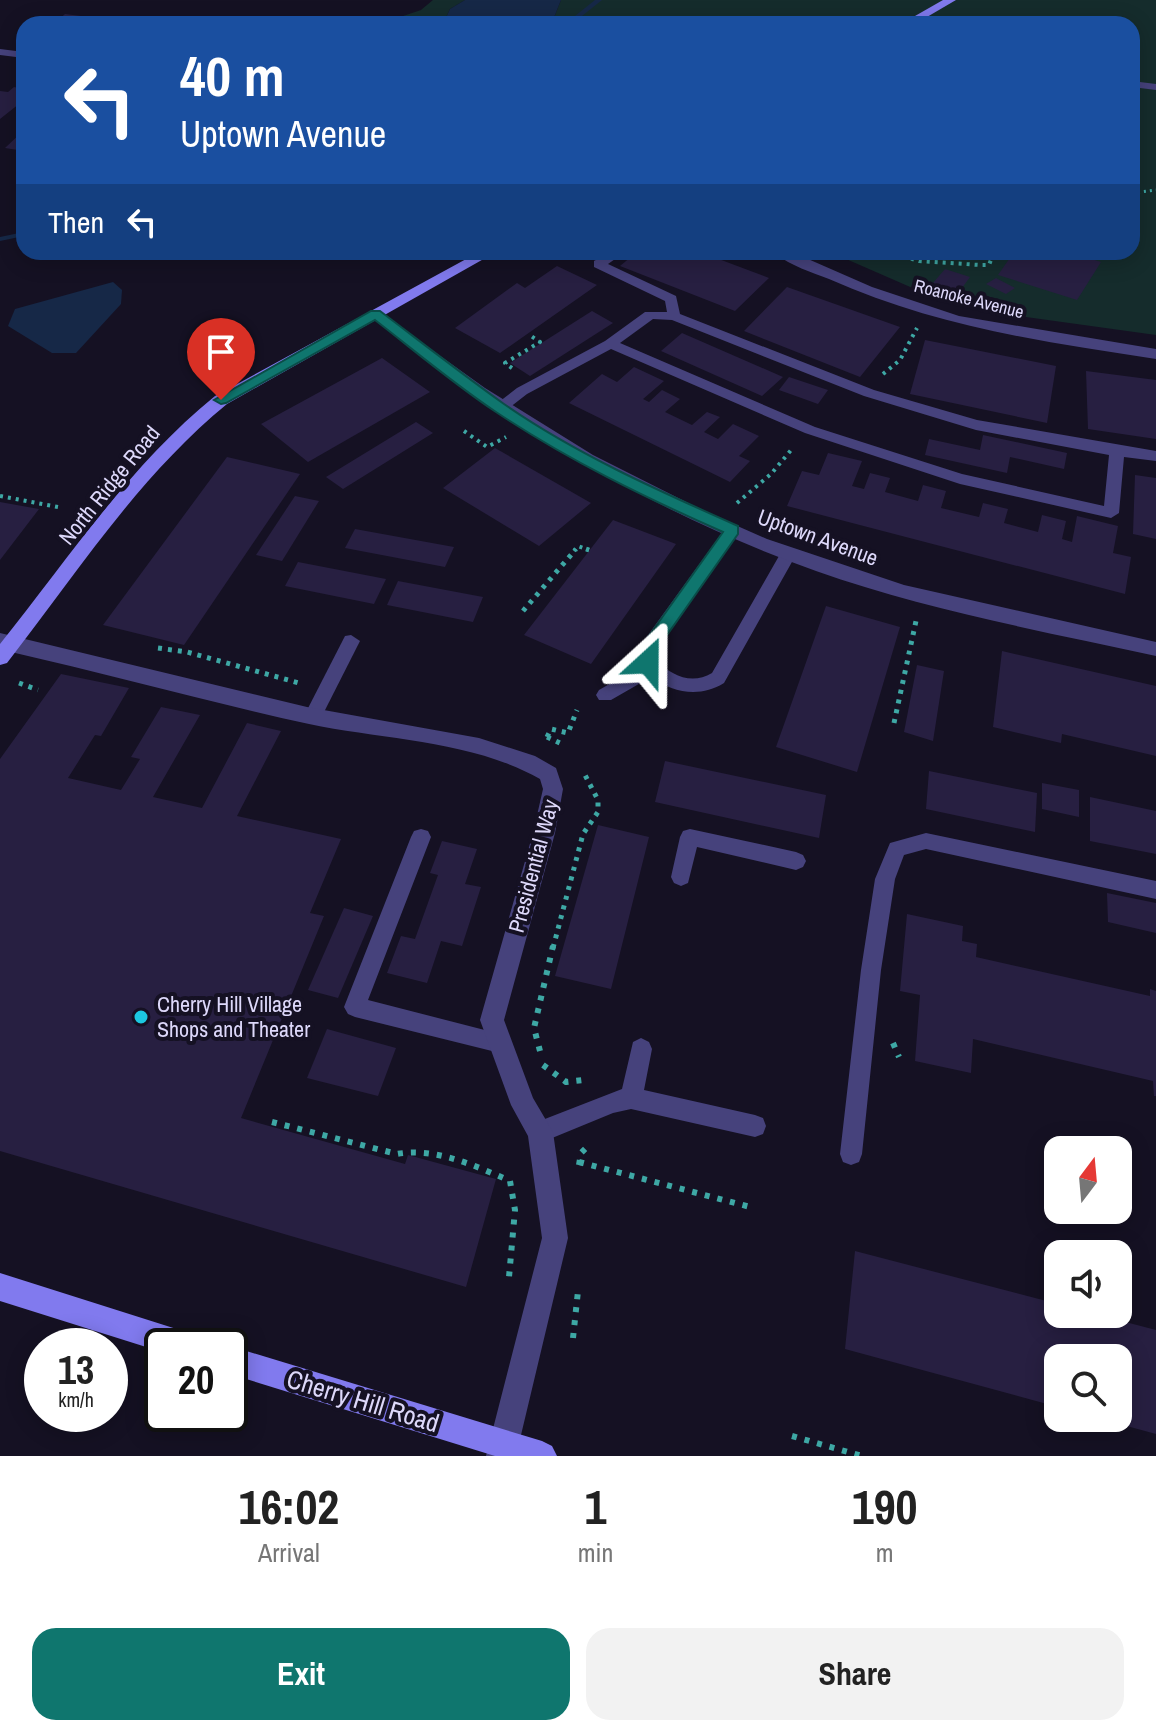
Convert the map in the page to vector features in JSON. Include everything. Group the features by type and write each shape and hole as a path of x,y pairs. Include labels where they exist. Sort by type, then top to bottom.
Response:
{"street":[{"path":"922,16 951,0"},
{"name":"North Ridge Road","path":"4,648 135,484 192,420 221,400 474,260"},
{"name":"Roanoke Avenue","path":"799,260 884,297 956,320 1156,354"},
{"name":"Uptown Avenue","path":"376,314 500,408 569,451 639,489 733,530 822,566 966,607 1156,649"},
{"name":"Presidential Way","path":"4,648 313,716 492,749 531,762 549,774 553,789 544,833 492,1020 523,1105 540,1132 555,1238 502,1451"},
{"path":"0,1287 144,1333"},
{"name":"Cherry Hill Road","path":"248,1366 502,1451 542,1456"}],"lane":[{"path":"605,260 598,264 671,299 674,316"},
{"path":"500,408 522,391 610,344 650,315 674,316 869,393 976,425 1156,456"},
{"path":"610,344 810,430 960,479 1111,513 1117,451"},
{"path":"733,530 649,647 648,662 668,679 688,686 710,684 718,678 789,553"},
{"path":"313,716 351,641"},
{"path":"605,695 652,668"},
{"path":"421,837 355,1007 500,1043"},
{"path":"681,877 690,837 796,861"},
{"path":"851,1154 885,879 897,849 926,841 1156,890"},
{"path":"631,1098 641,1049"},
{"path":"540,1132 613,1102 631,1098 755,1126"}],"path":[{"path":"902,260 941,261 969,267 989,265 991,260"},
{"path":"880,377 900,360 921,322"},
{"path":"523,375 505,363 540,342 528,334"},
{"path":"464,431 487,447 507,437"},
{"path":"732,508 771,474 795,445"},
{"path":"0,496 58,507"},
{"path":"523,611 578,546 589,550"},
{"path":"894,723 917,616"},
{"path":"19,683 38,690"},
{"path":"547,737 551,729 568,733 577,710"},
{"path":"585,775 600,801 600,815 583,834 537,1006 534,1028 544,1067 566,1082 595,1077"},
{"path":"272,1122 397,1154 409,1150 482,1168 510,1181 515,1210 505,1291"},
{"path":"579,1162 754,1208"},
{"path":"792,1436 862,1456"}],"green space":[{"path":"433,0 465,0 450,9 447,16 403,16 421,10"},
{"path":"561,0 1156,0 1156,335 1026,317 924,293 848,260 1140,260 1140,16 555,16"}],"water":[{"path":"465,0 561,0 555,16 447,16 450,9"},
{"path":"113,282 122,290 121,304 76,353 52,353 8,326 15,309"}],"building":[{"path":"16,87 16,106 0,119 0,91 8,92"},
{"path":"16,138 16,150 5,148"},
{"path":"627,260 721,260 769,278 735,311 620,266"},
{"path":"1008,260 1101,262 1077,300 998,275"},
{"path":"557,266 597,285 500,353 455,328 517,283 525,288"},
{"path":"945,269 970,277 959,292 933,283"},
{"path":"996,278 1015,288 1006,294 986,284"},
{"path":"787,287 900,327 860,377 744,331"},
{"path":"592,311 613,323 530,376 510,363"},
{"path":"682,333 783,377 762,396 661,351"},
{"path":"925,340 1056,366 1047,423 910,394"},
{"path":"382,358 430,392 308,462 261,424"},
{"path":"634,367 664,381 643,399 649,402 662,390 680,399 665,412 692,425 707,412 720,417 704,432 718,439 733,424 759,436 739,456 750,461 730,482 569,403 602,374 617,382"},
{"path":"1086,371 1156,380 1156,439 1088,429"},
{"path":"789,377 828,390 818,404 779,390"},
{"path":"416,422 433,433 343,489 326,477"},
{"path":"983,435 1067,453 1064,469 1010,457 1007,473 925,455 929,439 980,450"},
{"path":"495,448 591,503 539,546 443,488"},
{"path":"828,453 862,461 852,486 864,489 870,473 890,478 885,492 918,501 923,485 946,491 941,508 979,517 983,503 1008,509 1004,523 1038,532 1042,515 1066,521 1062,539 1072,542 1077,516 1118,526 1113,553 1131,557 1125,594 787,506 802,471 819,475"},
{"path":"227,457 300,474 184,645 103,625"},
{"path":"1135,475 1156,478 1156,539 1133,534"},
{"path":"295,496 319,501 282,561 256,555"},
{"path":"0,502 39,509 0,560"},
{"path":"613,520 676,544 591,664 524,635"},
{"path":"355,529 454,547 445,567 345,548"},
{"path":"298,562 386,579 374,604 285,586"},
{"path":"398,581 483,597 473,622 387,605"},
{"path":"826,606 900,627 857,772 776,747"},
{"path":"1002,651 1156,686 1156,756 1062,734 1061,743 993,727"},
{"path":"917,665 944,671 933,741 904,732"},
{"name":"Cherry Hill Village Shops and Theater","path":"61,674 129,688 101,736 95,735 68,778 121,790 140,759 131,757 161,707 200,715 153,797 202,808 247,723 281,731 237,816 341,839 310,913 324,916 241,1118 405,1164 408,1155 496,1179 466,1287 0,1151 0,759"},
{"path":"665,761 826,795 819,838 655,802"},
{"path":"929,771 1037,793 1035,832 926,809"},
{"path":"1042,783 1079,790 1079,817 1042,809"},
{"path":"1090,797 1156,811 1156,854 1090,841"},
{"path":"598,825 649,837 611,989 555,976"},
{"path":"442,841 477,849 465,884 481,887 462,946 441,941 427,983 387,973 401,936 415,939 438,875 430,873"},
{"path":"1107,893 1156,903 1156,933 1108,922"},
{"path":"344,908 373,916 338,998 308,990"},
{"path":"907,914 963,926 962,941 977,944 976,957 1150,996 1150,989 1156,991 1156,1096 1153,1081 973,1039 971,1073 915,1061 920,995 900,991"},
{"path":"327,1029 396,1048 378,1096 307,1078"},
{"path":"855,1251 1044,1300 1044,1328 1132,1328 1132,1324 1156,1330 1156,1434 1132,1427 1132,1344 1044,1344 1044,1403 845,1349"}],"waterway":[{"path":"578,16 599,0"},
{"path":"0,239 16,236"}],"place":[{"name":"Cherry Hill Village Shops and Theater","path":"141,1017"}],"route":[{"path":"221,400 376,314 500,408 569,451 639,489 733,530 649,647 648,662"}]}
